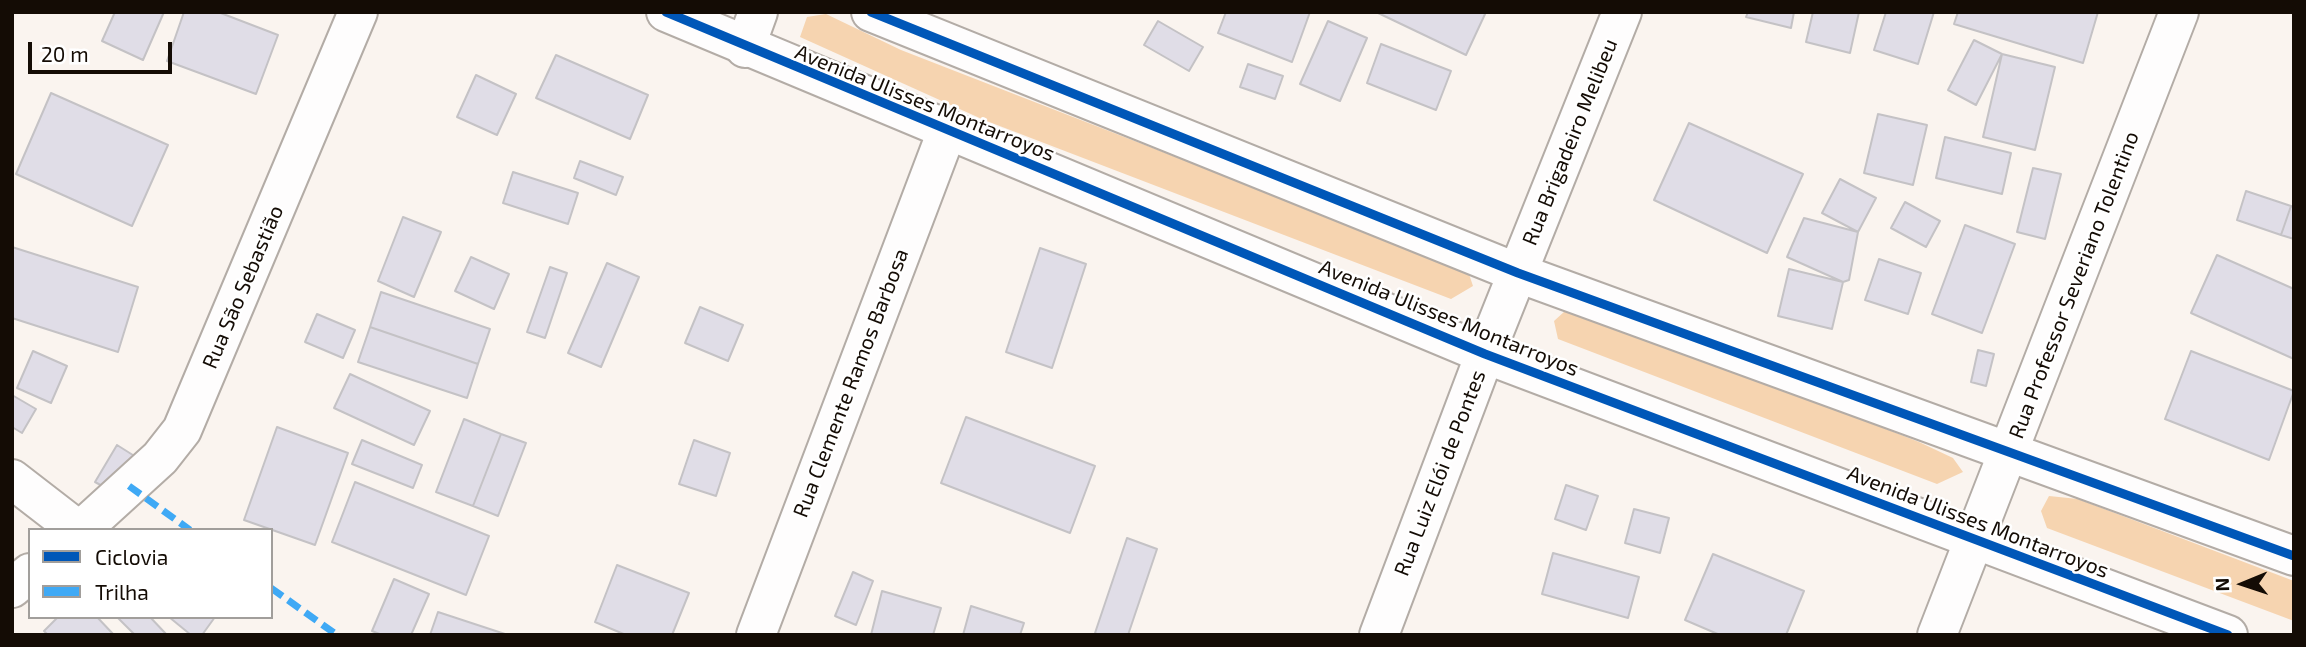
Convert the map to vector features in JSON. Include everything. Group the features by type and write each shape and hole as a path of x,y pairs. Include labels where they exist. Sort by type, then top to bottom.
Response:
{"main road":[{"name":"Rua São Sebastião","path":"82,528 160,458 182,430 358,12"},
{"name":"Avenida Ulisses Montarroyos","path":"666,12 744,47 1485,354 2228,635"},
{"path":"744,47 758,12"},
{"path":"871,12 1518,272 2294,556"},
{"name":"Rua Brigadeiro Melibeu","path":"1518,272 1622,12"},
{"name":"Rua Professor Severiano Tolentino","path":"1937,635 2179,12"},
{"name":"Rua Clemente Ramos Barbosa","path":"756,635 947,131"},
{"name":"Rua Luiz Elói de Pontes","path":"1378,635 1518,272"},
{"path":"12,480 77,528"},
{"path":"12,588 28,575"}],"shaded area":[{"path":"826,14 901,50 1240,182 1393,237 1468,271 1473,286 1451,299 984,120 800,37 807,17"},
{"path":"1565,311 1595,314 1919,442 1953,458 1963,472 1937,484 1558,339 1554,321"},
{"path":"2049,496 2078,499 2294,581 2294,621 2047,528 2041,511"}],"building":[{"path":"115,12 164,12 143,60 102,41"},
{"path":"184,12 218,12 278,35 256,94 167,61"},
{"path":"1226,12 1310,12 1292,62 1218,33"},
{"path":"1376,12 1486,12 1466,55"},
{"path":"1748,12 1794,12 1791,28 1746,17"},
{"path":"1813,12 1859,12 1850,53 1806,42"},
{"path":"1886,12 1934,12 1918,64 1874,50"},
{"path":"1958,12 2098,12 2083,63 1954,24"},
{"path":"1158,21 1203,47 1189,71 1144,45"},
{"path":"1328,21 1367,38 1340,101 1300,84"},
{"path":"1974,40 2002,54 1976,105 1948,90"},
{"path":"1381,44 1451,71 1436,110 1367,83"},
{"path":"2002,54 2055,67 2035,150 1983,137"},
{"path":"556,55 648,95 630,139 536,98"},
{"path":"1248,64 1283,76 1275,99 1240,87"},
{"path":"476,75 516,94 497,135 457,117"},
{"path":"51,93 168,145 132,226 16,174"},
{"path":"1878,114 1927,125 1913,185 1864,173"},
{"path":"1689,123 1803,174 1767,253 1654,200"},
{"path":"1945,137 2011,153 2002,194 1936,178"},
{"path":"580,161 623,177 616,195 574,178"},
{"path":"2033,168 2061,174 2045,239 2017,232"},
{"path":"513,172 578,193 568,224 503,203"},
{"path":"1840,179 1876,198 1858,232 1822,213"},
{"path":"2246,191 2291,206 2281,235 2237,220"},
{"path":"1905,202 1940,221 1926,247 1891,228"},
{"path":"2291,206 2294,207 2294,239 2281,235"},
{"path":"403,217 441,232 414,297 378,281"},
{"path":"1804,218 1858,232 1849,280 1843,282 1787,257"},
{"path":"1965,225 2015,244 1982,333 1932,314"},
{"path":"12,247 138,287 118,352 12,318"},
{"path":"1040,248 1086,264 1052,368 1006,352"},
{"path":"2217,255 2294,289 2294,359 2191,313"},
{"path":"471,257 509,274 494,309 455,291"},
{"path":"1879,259 1921,273 1908,314 1865,300"},
{"path":"607,263 639,277 601,367 568,353"},
{"path":"550,267 567,273 545,338 527,332"},
{"path":"1789,269 1843,282 1832,329 1778,316"},
{"path":"381,292 490,329 478,364 370,327"},
{"path":"700,307 743,325 728,361 685,343"},
{"path":"317,314 355,330 343,358 305,342"},
{"path":"370,327 478,364 467,398 358,362"},
{"path":"1978,350 1994,354 1986,386 1971,382"},
{"path":"33,351 67,366 51,403 17,388"},
{"path":"2191,351 2294,391 2269,460 2165,419"},
{"path":"350,374 430,411 414,445 334,408"},
{"path":"12,395 36,409 22,433 12,427"},
{"path":"966,417 1095,466 1070,533 941,483"},
{"path":"464,419 501,434 473,506 436,492"},
{"path":"277,427 348,453 315,545 244,520"},
{"path":"501,434 526,443 498,516 473,506"},
{"path":"362,440 422,465 413,488 352,464"},
{"path":"694,440 730,453 716,496 679,484"},
{"path":"117,445 136,457 115,493 95,482"},
{"path":"355,482 489,536 466,595 332,542"},
{"path":"1566,485 1598,496 1586,530 1555,519"},
{"path":"1634,509 1669,518 1660,553 1625,543"},
{"path":"1127,538 1157,549 1128,635 1099,635 1095,633"},
{"path":"1553,553 1639,577 1628,618 1542,594"},
{"path":"1713,554 1804,591 1786,635 1720,635 1685,620"},
{"path":"617,565 689,593 672,635 626,635 595,622"},
{"path":"853,572 873,581 856,625 835,616"},
{"path":"394,579 429,594 411,635 382,635 372,631"},
{"path":"882,591 941,608 933,635 871,635"},
{"path":"971,606 1024,623 1020,635 963,635"},
{"path":"438,612 508,635 430,635"},
{"path":"56,619 99,619 114,635 48,635 44,631"},
{"path":"119,619 152,619 167,635 135,635"},
{"path":"171,619 214,619 202,635 191,635"}],"marked path":[{"path":"129,486 187,528"},
{"path":"273,589 337,635"}],"cycle path":[{"path":"666,12 1485,354 2228,635"},
{"path":"871,12 1518,273 2294,556"}]}
